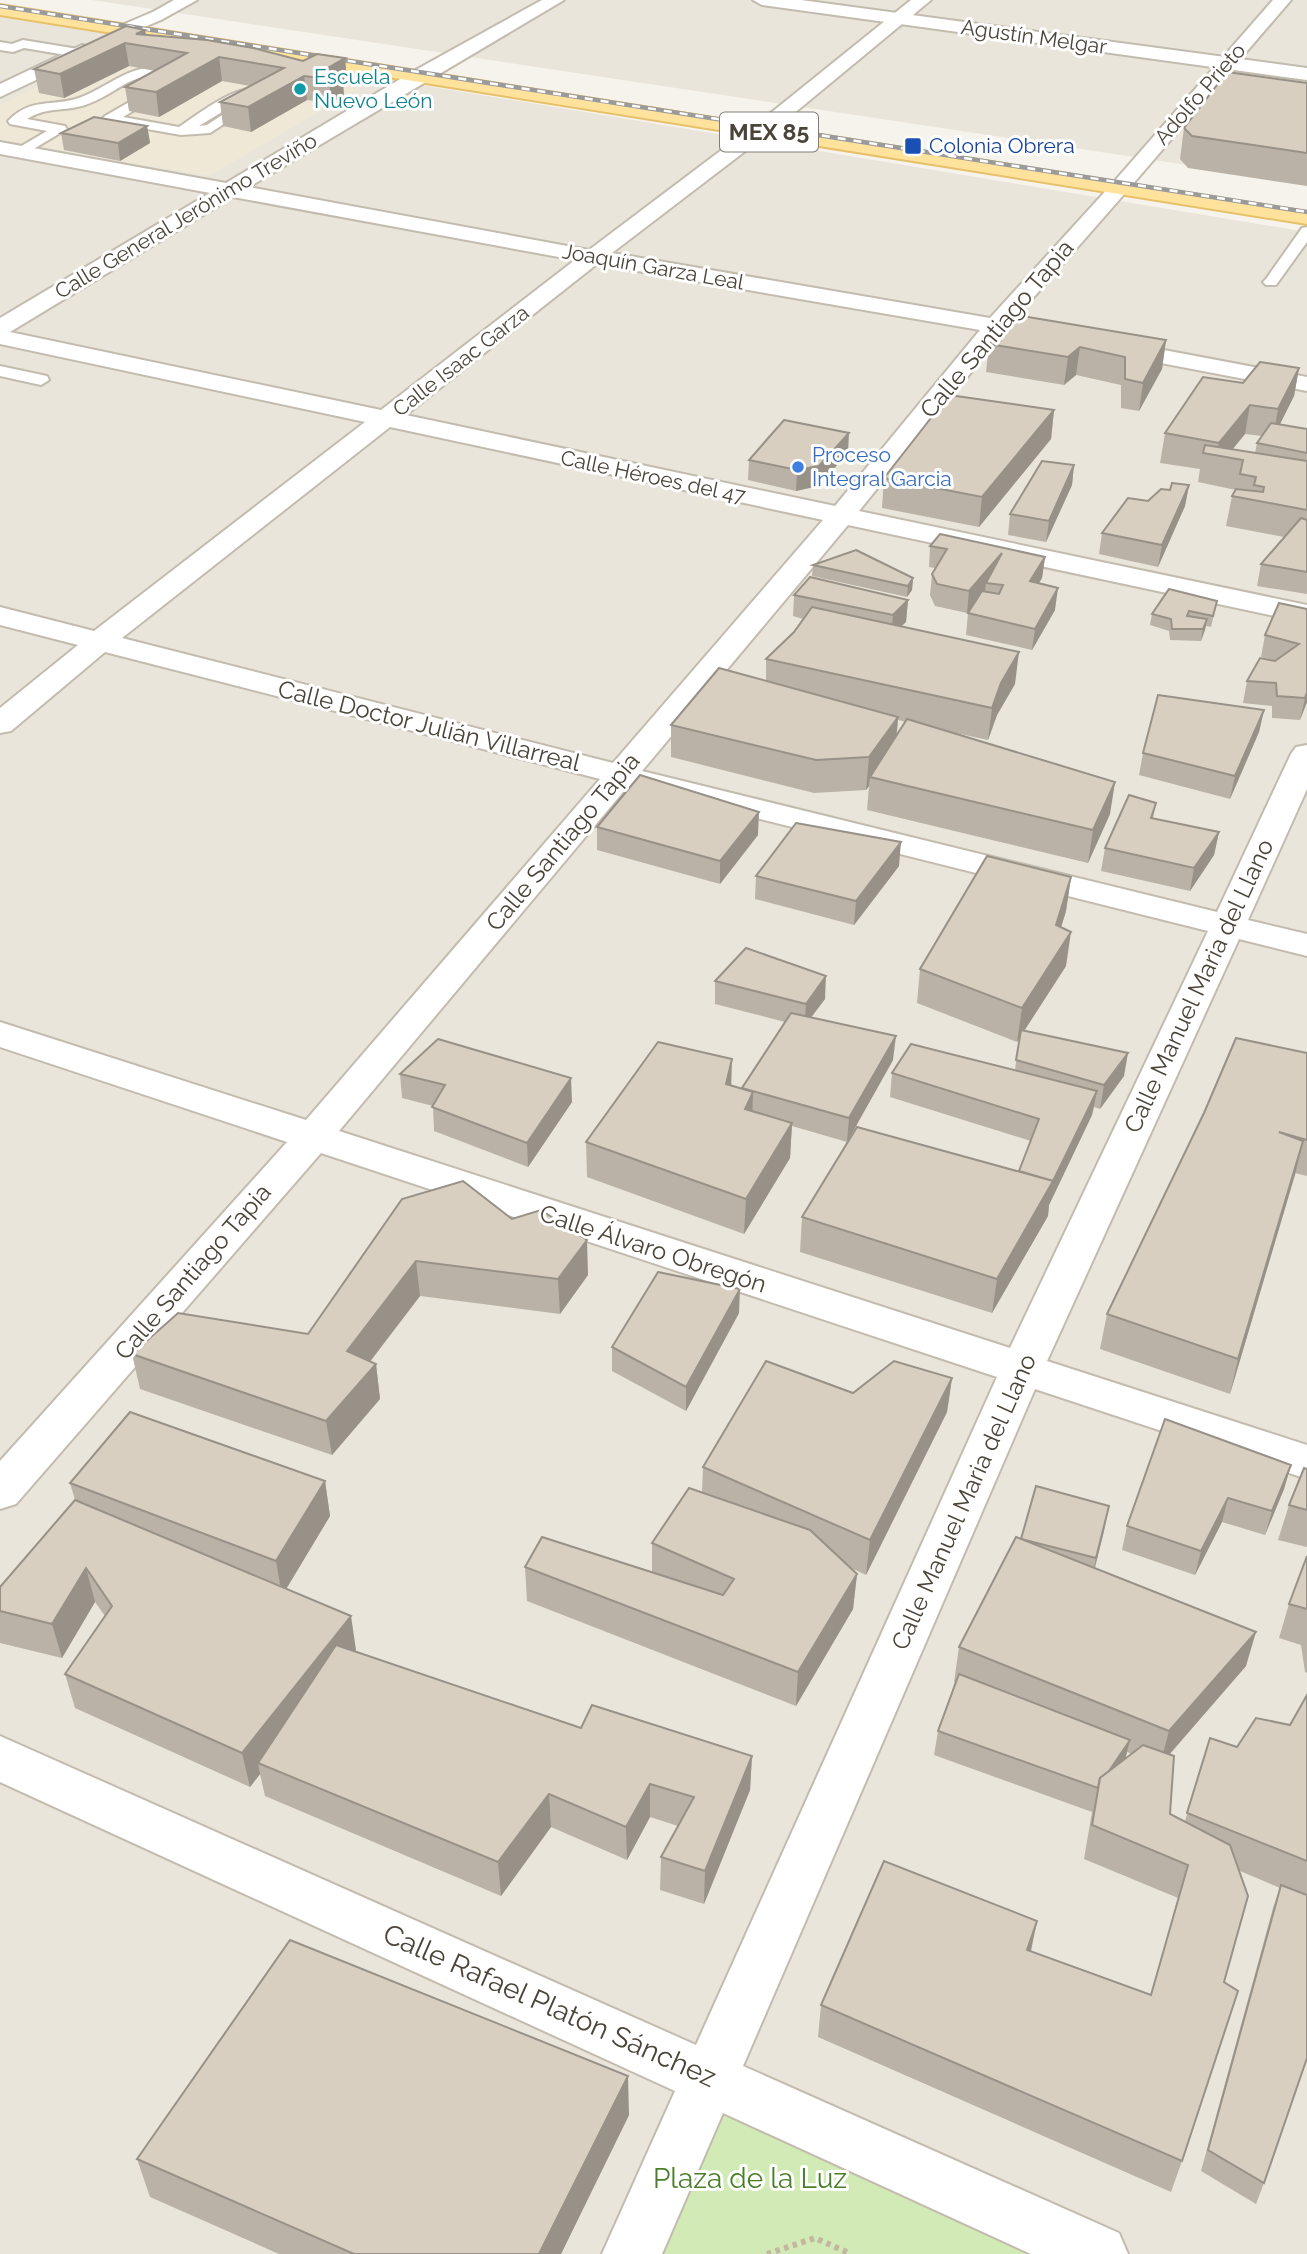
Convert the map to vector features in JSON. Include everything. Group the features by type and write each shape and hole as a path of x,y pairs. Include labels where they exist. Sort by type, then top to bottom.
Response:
{"main road":[{"name":"MEX 85","path":"0,9 129,20 419,76 769,123 1126,179 1307,199"},
{"path":"155,16 182,20"},
{"name":"MEX 85","path":"264,33 442,62 769,123"},
{"name":"MEX 85","path":"1126,179 1307,218"}],"street":[{"path":"0,91 78,53 129,20 155,16 188,0"},
{"name":"Calle General Jerónimo Treviño","path":"0,328 442,62 555,0"},
{"name":"Agustín Melgar","path":"762,0 1307,74"},
{"name":"Calle Isaac Garza","path":"0,724 99,642 769,123 922,0"},
{"name":"Adolfo Prieto","path":"1126,179 1282,0"},
{"name":"Joaquín Garza Leal","path":"10,150 593,257 1037,333"},
{"name":"Calle Santiago Tapia","path":"0,1491 312,1138 840,517 996,326 1126,179"},
{"name":"Calle Héroes del 47","path":"0,337 1307,614"},
{"path":"1091,344 1307,384"},
{"name":"Calle Doctor Julián Villarreal","path":"0,616 621,775 1307,945"},
{"name":"Calle Manuel Maria del Llano","path":"632,2254 1022,1369 1307,754"},
{"name":"Calle Álvaro Obregón","path":"0,1034 1307,1462"},
{"name":"Calle Rafael Platón Sánchez","path":"0,1758 1098,2254"}],"lane":[{"path":"0,46 13,48 37,36 12,31"},
{"path":"23,44 78,53"},
{"path":"154,71 183,77 84,132 60,129 15,121 37,107 81,102 138,72 154,71"},
{"path":"1207,84 1231,87"},
{"path":"110,119 181,131 215,127 265,93 245,92 181,131"},
{"path":"10,150 60,129"},
{"path":"1271,282 1307,231"},
{"path":"0,371 41,380"}],"path":[{"path":"767,2254 815,2238 851,2254"}],"shaded area":[{"path":"92,0 1307,0 1307,183"},
{"path":"0,15 1307,232 1307,2254 0,2254"},
{"path":"127,42 370,82 209,176 0,139 0,105"}],"green space":[{"name":"Plaza de la Luz","path":"711,2077 1098,2254 632,2254"}],"building":[{"path":"126,26 145,30 136,34 207,40 303,61 317,54 345,58 324,70 342,72 329,79 304,76 248,107 220,102 284,68 219,57 156,92 125,87 187,53 125,43 60,74 34,69"},
{"path":"1227,72 1307,83 1307,153 1192,136 1184,128"},
{"path":"94,117 147,126 118,143 61,133"},
{"path":"1022,316 1166,340 1143,383 1125,379 1125,357 1080,347 1068,357 989,344"},
{"path":"1260,362 1299,368 1278,409 1250,405 1219,443 1165,433 1203,377 1243,383"},
{"path":"949,395 1054,410 982,497 884,478"},
{"path":"784,420 849,433 819,466 797,470 749,460"},
{"path":"1271,423 1307,429 1307,453 1257,443"},
{"path":"1205,445 1307,461 1307,510 1232,496 1236,489 1263,492 1264,487 1254,485 1256,477 1240,474 1243,460 1203,453"},
{"path":"1042,461 1074,465 1049,521 1010,514"},
{"path":"1172,483 1189,485 1162,545 1102,533 1128,498 1148,501 1161,489 1170,490"},
{"path":"1301,518 1307,520 1307,572 1261,564"},
{"path":"940,534 1045,557 1030,581 1058,588 1035,629 968,613 982,591 999,594 1003,585 986,583 1002,553 969,591 937,584 932,574 947,549 930,546"},
{"path":"856,550 913,578 908,586 813,565"},
{"path":"810,577 908,600 893,615 794,595"},
{"path":"1169,589 1217,601 1213,616 1189,611 1187,616 1207,619 1203,629 1172,629 1171,619 1152,614"},
{"path":"1279,603 1307,609 1305,698 1277,696 1276,683 1247,681 1260,658 1275,661 1299,644 1265,635"},
{"path":"812,607 1019,652 1001,683 992,708 766,659 794,632"},
{"path":"719,668 898,717 869,757 816,760 671,725"},
{"path":"1158,695 1264,710 1235,776 1143,753"},
{"path":"907,719 1115,782 1093,830 870,777"},
{"path":"640,775 759,812 720,861 597,827"},
{"path":"1129,795 1156,803 1151,818 1219,832 1194,868 1105,848"},
{"path":"796,823 901,842 856,901 756,876"},
{"path":"987,856 1071,877 1056,925 1071,932 1022,1008 920,969"},
{"path":"746,948 826,976 806,1004 715,981"},
{"path":"791,1013 896,1036 849,1118 742,1088"},
{"path":"1021,1030 1128,1053 1104,1085 1016,1060"},
{"path":"1236,1038 1307,1053 1307,1140 1279,1132 1303,1141 1238,1359 1107,1314 1204,1113"},
{"path":"438,1039 571,1078 527,1143 432,1107 445,1085 400,1074"},
{"path":"658,1042 732,1059 726,1084 753,1092 745,1109 792,1123 746,1199 586,1142"},
{"path":"911,1044 1097,1091 1053,1181 1019,1171 1039,1119 892,1073"},
{"path":"857,1127 1053,1181 997,1279 802,1217"},
{"path":"463,1181 512,1219 541,1210 587,1240 558,1279 416,1261 347,1351 376,1364 326,1421 132,1354 178,1313 308,1334 402,1199"},
{"path":"658,1272 740,1289 686,1387 612,1347"},
{"path":"766,1361 853,1393 894,1361 952,1378 870,1540 703,1467"},
{"path":"130,1412 325,1481 276,1561 70,1483"},
{"path":"1165,1419 1291,1465 1272,1511 1228,1498 1201,1551 1127,1526"},
{"path":"1304,1468 1307,1469 1307,1510 1289,1505"},
{"path":"1036,1486 1109,1506 1096,1558 1021,1539"},
{"path":"689,1488 810,1530 857,1574 798,1672 525,1567 542,1537 723,1595 734,1579 652,1543"},
{"path":"75,1500 351,1616 242,1753 65,1674 112,1606 86,1568 52,1624 0,1611 0,1587"},
{"path":"1016,1537 1256,1632 1169,1731 959,1647"},
{"path":"1307,1556 1307,1609 1289,1604"},
{"path":"336,1645 581,1728 592,1705 752,1756 705,1871 661,1857 694,1797 650,1784 626,1827 549,1794 498,1862 258,1763"},
{"path":"959,1674 1130,1740 1109,1771 1100,1778 1098,1788 938,1731"},
{"path":"1307,1695 1307,1861 1187,1813 1210,1738 1237,1747 1256,1718 1290,1725"},
{"path":"1143,1745 1174,1756 1170,1814 1230,1845 1248,1896 1224,1982 1238,1991 1182,2161 821,2005 884,1861 1037,1921 1027,1950 1151,1995 1188,1865 1092,1825 1100,1778"},
{"path":"1281,1885 1307,1895 1307,2058 1264,2183 1208,2150"},
{"path":"290,1940 628,2076 539,2254 354,2254 137,2159"}],"railway":[{"path":"0,6 1307,212"}],"place":[{"name":"Escuela Nuevo León","path":"300,89"},
{"name":"Colonia Obrera","path":"913,146"},
{"name":"Proceso Integral Garcia","path":"798,467"}]}
